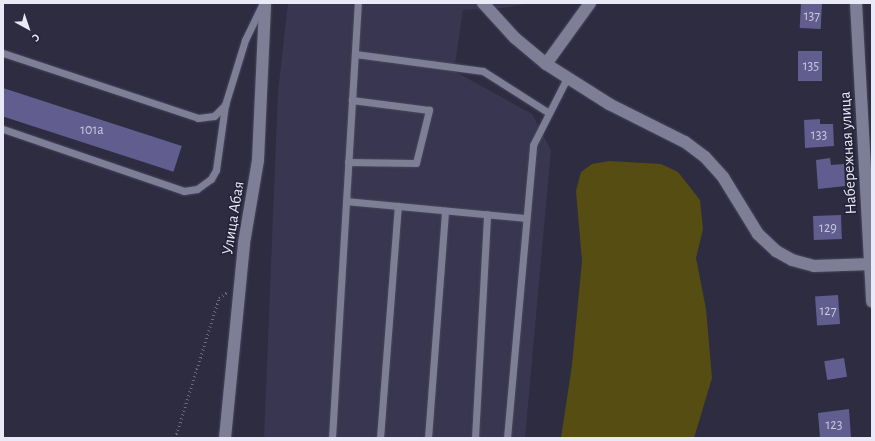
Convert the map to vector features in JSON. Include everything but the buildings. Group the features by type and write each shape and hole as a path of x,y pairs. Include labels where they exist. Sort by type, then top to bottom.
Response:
{"street":[{"name":"Улица Абая","path":"225,438 240,282 258,160 264,3"},
{"path":"483,3 515,38 546,64 609,104 686,142 705,157 723,177 758,234 776,251 792,260 814,266 871,264"},
{"path":"546,64 590,3"},
{"name":"Набережная улица","path":"856,3 872,302"}],"lane":[{"path":"3,129 184,191 198,189 211,179 216,170 225,105 245,40 264,3"},
{"path":"332,438 358,3"},
{"path":"3,53 198,118 214,116 225,105"},
{"path":"355,54 483,71 549,113"},
{"path":"507,438 533,145 567,78"},
{"path":"348,162 416,163 429,110 352,100"},
{"path":"346,201 526,218"},
{"path":"380,438 398,206"},
{"path":"428,438 445,210"},
{"path":"476,438 487,214"}],"path":[{"path":"175,438 219,298 240,282"}],"shaded area":[{"path":"288,3 532,3 502,8 463,10 454,71 532,114 551,150 525,438 264,438 278,91"},
{"path":"609,161 661,164 678,172 700,200 703,229 696,258 706,309 712,378 694,438 561,438 572,365 582,261 576,191 581,172 592,164"}]}
